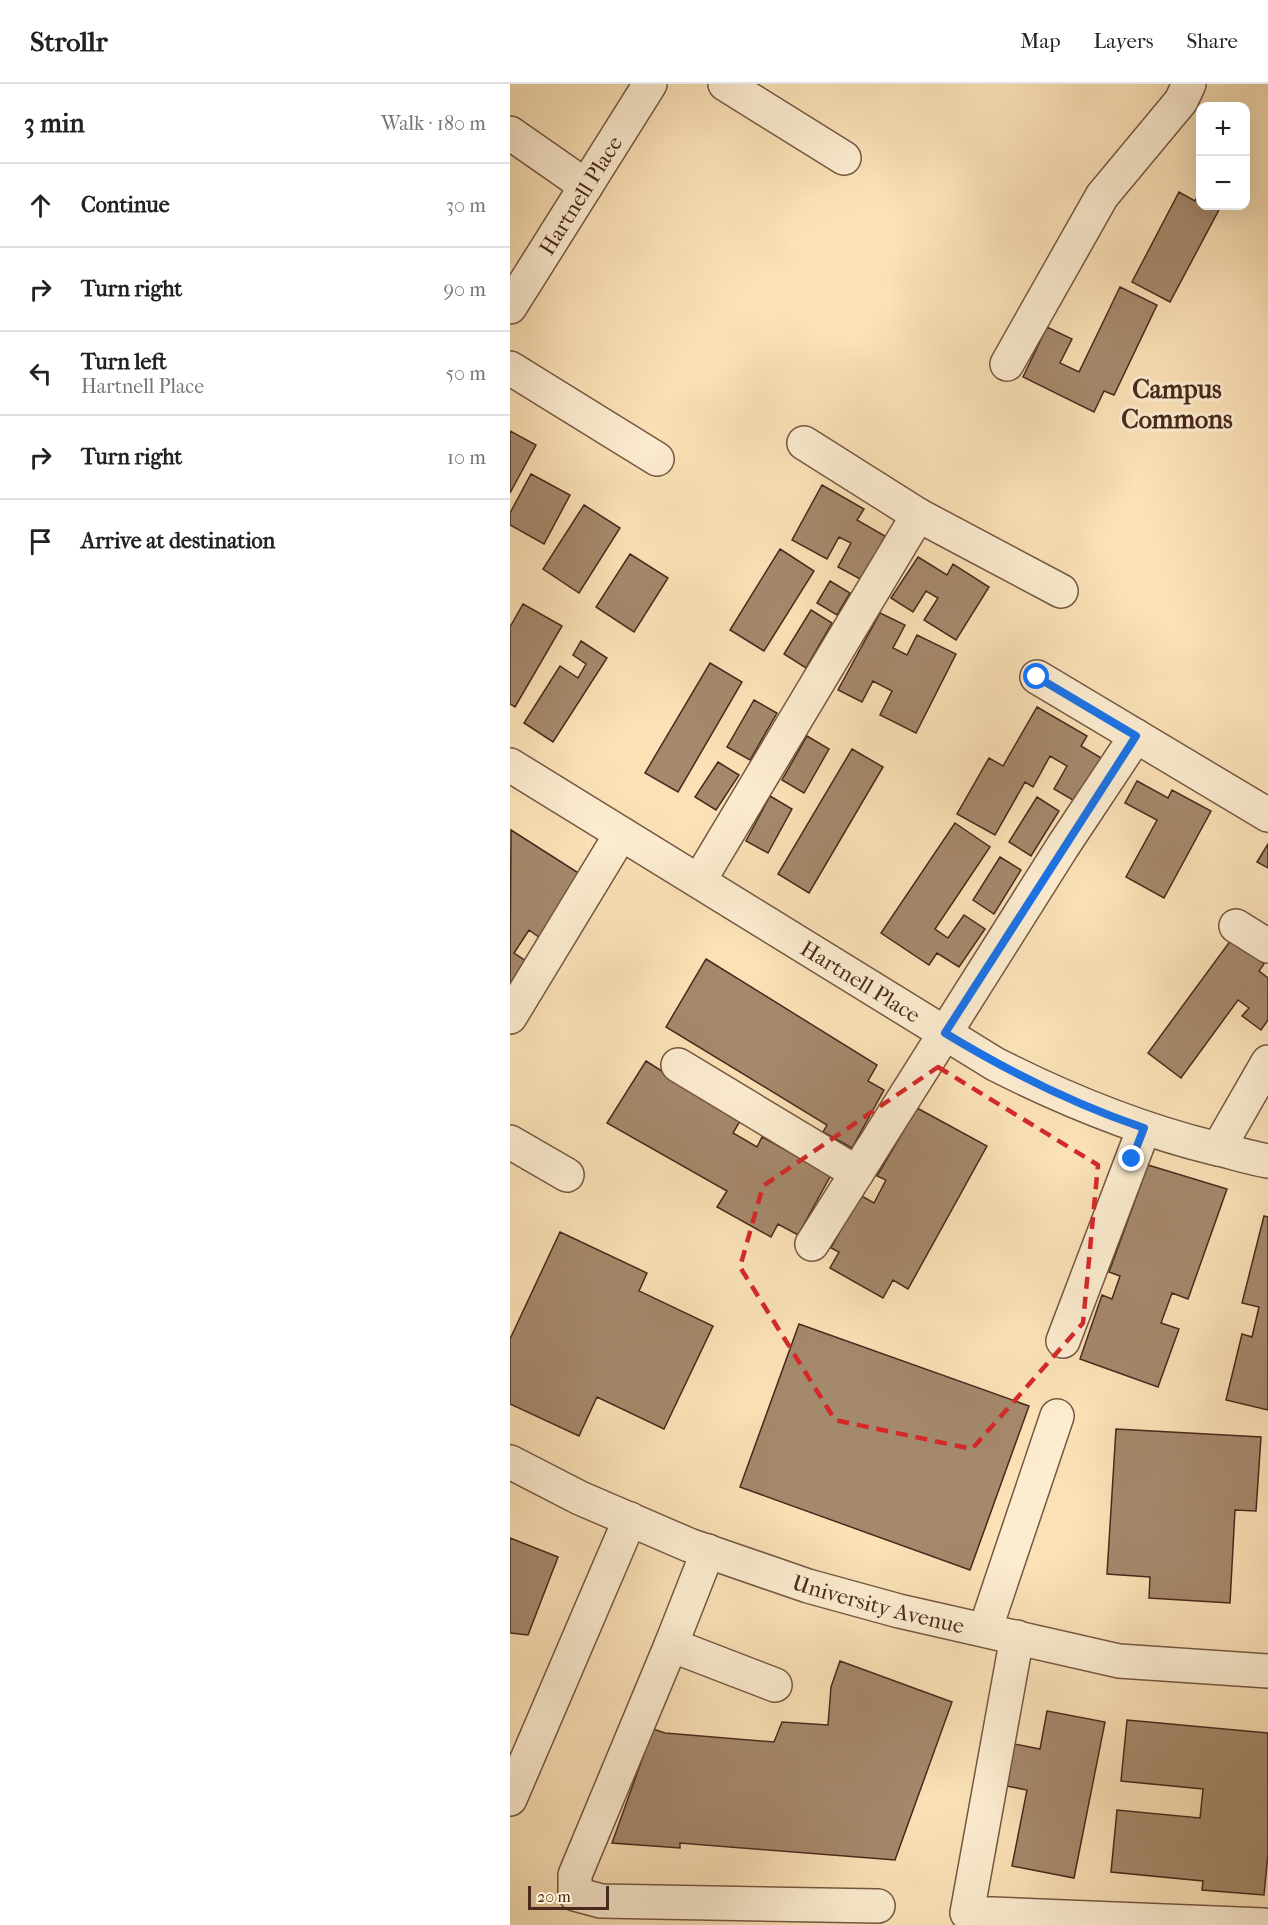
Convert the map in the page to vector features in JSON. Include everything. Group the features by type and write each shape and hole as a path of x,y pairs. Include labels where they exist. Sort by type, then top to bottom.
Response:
{"street":[{"name":"Hartnell Place","path":"510,307 650,84"},
{"path":"725,84 844,158"},
{"path":"1006,364 1102,196 1181,101 1189,84"},
{"path":"510,133 586,186"},
{"path":"510,368 657,459"},
{"path":"804,443 918,515 1061,591"},
{"path":"699,881 918,515"},
{"path":"1037,677 1268,815"},
{"path":"812,1244 1136,736"},
{"name":"Hartnell Place","path":"510,765 995,1064 1052,1093 1144,1128 1268,1161"},
{"path":"510,1017 621,834"},
{"path":"1236,926 1268,946"},
{"path":"1218,1149 1268,1062"},
{"path":"678,1065 857,1173"},
{"path":"1063,1341 1144,1128"},
{"path":"510,1142 567,1175"},
{"path":"985,1630 1057,1416"},
{"name":"University Avenue","path":"510,1462 630,1519 708,1551 808,1586 899,1611 1119,1661 1268,1671"},
{"path":"510,1799 630,1519"},
{"path":"708,1551 575,1875 575,1894 601,1902 878,1906"},
{"path":"1017,1637 967,1913 1264,1925"},
{"path":"670,1645 775,1685"}],"highlighted area":[{"path":"938,1067 1098,1165 1083,1323 972,1449 835,1420 740,1267 763,1186"}],"building":[{"path":"1179,192 1195,201 1196,199 1196,210 1219,210 1170,302 1132,282"},
{"path":"1120,287 1157,305 1114,395 1104,391 1094,412 1023,377 1047,327 1072,339 1060,363 1079,372"},
{"path":"510,431 536,445 510,493"},
{"path":"531,474 570,495 544,544 510,525 510,513"},
{"path":"822,485 864,509 857,520 885,536 862,580 838,567 851,543 839,537 827,559 792,540"},
{"path":"584,505 620,528 579,593 543,569"},
{"path":"780,549 814,571 764,651 730,630"},
{"path":"630,554 668,578 634,632 596,607"},
{"path":"918,557 947,575 953,564 989,587 956,640 924,620 938,598 926,591 913,612 891,598"},
{"path":"830,581 850,593 837,615 817,603"},
{"path":"523,604 562,626 515,707 510,704 510,627"},
{"path":"811,610 832,623 806,668 784,654"},
{"path":"880,613 905,625 893,648 907,655 917,635 956,654 916,733 880,715 892,691 873,681 862,702 838,690"},
{"path":"581,641 607,658 553,742 524,723 560,666 578,678 586,664 573,655"},
{"path":"710,663 742,682 678,792 645,773"},
{"path":"754,700 777,713 750,760 727,747"},
{"path":"1037,707 1087,736 1081,746 1103,759 1078,803 1054,789 1067,766 1050,756 1033,787 1025,782 995,835 957,814 989,758 1003,766"},
{"path":"807,736 829,749 804,793 782,780"},
{"path":"852,749 883,767 809,893 778,874"},
{"path":"718,762 739,775 716,810 695,797"},
{"path":"1137,781 1168,798 1172,790 1211,811 1164,898 1126,877 1157,820 1125,803"},
{"path":"770,796 792,809 768,853 746,841"},
{"path":"1037,797 1059,811 1031,856 1009,842"},
{"path":"955,823 990,847 935,929 948,938 964,915 985,929 959,967 937,953 929,965 881,933"},
{"path":"511,830 580,874 540,938 529,930 514,953 526,961 510,986"},
{"path":"1268,844 1268,868 1257,862"},
{"path":"1000,857 1021,870 994,914 973,900"},
{"path":"1231,940 1264,964 1259,971 1268,978 1268,1020 1261,1030 1242,1016 1249,1008 1238,1000 1181,1078 1148,1053"},
{"path":"706,959 877,1065 868,1081 884,1090 852,1148 823,1132 827,1125 666,1027"},
{"path":"646,1061 740,1121 733,1133 757,1147 762,1137 831,1175 798,1235 778,1224 771,1237 717,1207 727,1191 607,1123"},
{"path":"917,1108 987,1146 908,1289 893,1280 883,1298 830,1268 839,1252 831,1248 860,1195 874,1203 886,1180 877,1176"},
{"path":"1148,1165 1227,1189 1188,1299 1172,1293 1161,1323 1179,1329 1158,1387 1080,1359 1102,1295 1112,1299 1120,1276 1109,1272"},
{"path":"1264,1216 1268,1217 1268,1410 1226,1400 1242,1334 1252,1337 1259,1307 1242,1303"},
{"path":"560,1232 647,1273 639,1291 713,1326 664,1429 597,1397 579,1436 510,1404 510,1339"},
{"path":"799,1324 1029,1406 970,1570 740,1487"},
{"path":"1116,1429 1261,1437 1256,1511 1235,1510 1230,1603 1149,1598 1150,1577 1107,1574"},
{"path":"510,1538 558,1557 528,1635 510,1633"},
{"path":"840,1661 952,1702 895,1860 680,1843 680,1848 612,1843 653,1729 665,1733 774,1742 782,1722 828,1725 831,1687"},
{"path":"1047,1711 1105,1722 1074,1878 1012,1866 1027,1790 1001,1785 1009,1743 1040,1749"},
{"path":"1127,1720 1268,1733 1268,1853 1264,1895 1202,1890 1203,1881 1111,1872 1117,1810 1200,1818 1203,1789 1121,1781"}],"district":[{"name":"Campus Commons","path":"1177,404"}],"route":[{"path":"1037,677 1136,736 1063,846 945,1033 995,1064 1052,1093 1110,1117 1144,1128 1132,1159"}]}
